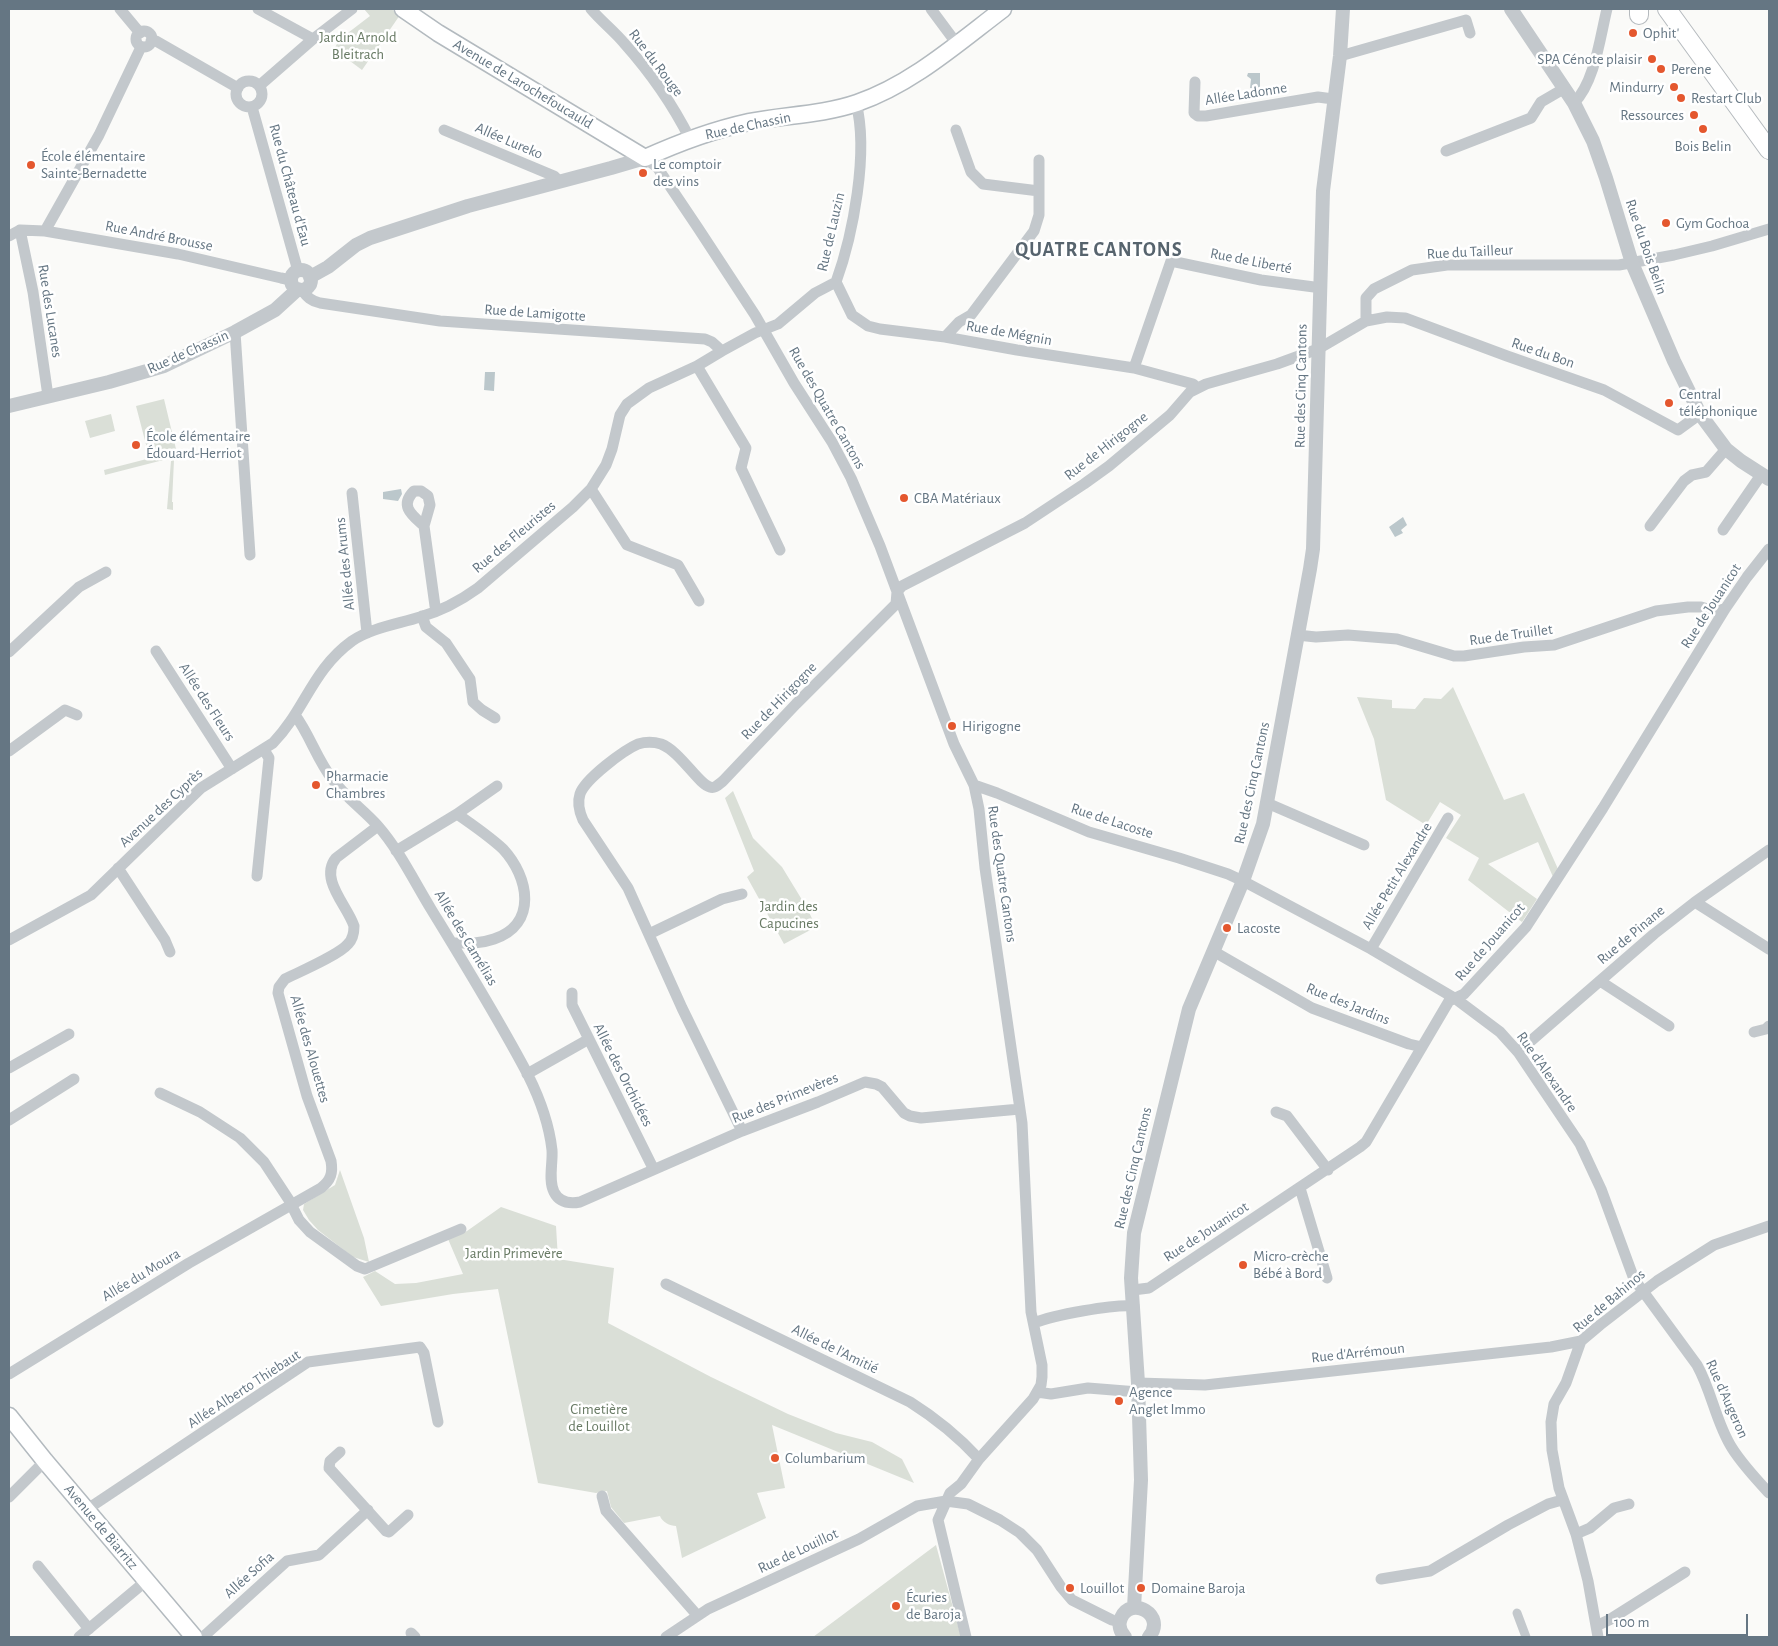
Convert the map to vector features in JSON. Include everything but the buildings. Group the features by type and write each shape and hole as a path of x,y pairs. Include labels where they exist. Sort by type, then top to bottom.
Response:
{"main road":[{"name":"Avenue de Larochefoucauld","path":"403,9 438,33 645,158"},
{"name":"Rue de Chassin","path":"645,158 708,132 750,122 808,114 856,103 921,70 1003,9"},
{"path":"1667,9 1769,150"},
{"name":"Avenue de Biarritz","path":"9,1416 86,1510 194,1636"}],"street":[{"path":"45,231 99,135 146,44 148,33 140,33 120,9"},
{"path":"258,9 313,39"},
{"path":"259,86 313,39 352,9"},
{"name":"Rue du Rouge","path":"591,9 625,44 648,74 683,125 690,139"},
{"path":"931,9 957,44"},
{"name":"Rue des Cinq Cantons","path":"1134,1608 1141,1480 1134,1306 1131,1278 1134,1234 1189,1009 1243,881 1263,824 1313,549 1324,190 1333,99 1340,56 1343,9"},
{"name":"Rue du Bois Belin","path":"1511,9 1565,88 1593,141 1632,263 1670,352 1700,414 1726,449 1765,477"},
{"path":"1574,103 1580,97 1588,81 1607,9"},
{"path":"1340,56 1466,20 1470,33"},
{"path":"146,44 156,42 238,88"},
{"path":"250,81 259,86 262,93 261,100 252,107 245,106 239,102 236,95 238,88 243,83 250,81"},
{"name":"Allée Ladonne","path":"1195,82 1194,113 1198,116 1318,97 1333,99"},
{"path":"1446,152 1531,118 1541,102 1565,88"},
{"name":"Rue de Lauzin","path":"764,329 778,324 816,293 836,282 845,252 858,181 861,141 856,103"},
{"name":"Rue du Château d'Eau","path":"252,107 300,281"},
{"name":"Allée Lureko","path":"444,130 554,176 560,182"},
{"path":"956,130 971,172 983,184 1039,191"},
{"name":"Rue de Chassin","path":"9,406 153,370 196,351 275,310 300,281 328,267 356,245 370,238 468,206 645,158"},
{"name":"Rue des Quatre Cantons","path":"645,158 657,167 764,329 794,383 841,458 880,546 954,744 974,785 979,809 1020,1108 1031,1312 1042,1365 1042,1377 1033,1399 979,1459 961,1484 950,1493 938,1520 966,1637"},
{"path":"945,337 958,322 971,315 1034,231 1039,215 1039,160"},
{"name":"Rue du Tailleur","path":"1366,321 1364,314 1366,298 1374,289 1412,270 1447,265 1632,263 1712,246 1769,229"},
{"path":"9,236 20,230"},
{"name":"Rue André Brousse","path":"20,230 45,231 178,254 300,281"},
{"name":"Rue des Lucanes","path":"20,230 33,292 48,396"},
{"name":"Rue de Liberté","path":"1134,368 1171,261 1261,280 1320,287"},
{"name":"Rue de Lamigotte","path":"300,281 308,298 313,302 440,321 705,339 712,342 722,351"},
{"name":"Rue de Mégnin","path":"836,282 852,315 868,326 1134,368 1193,384 1198,388"},
{"name":"Rue du Bon","path":"1366,321 1387,317 1405,318 1604,390 1678,430 1700,414"},
{"path":"1318,349 1366,321"},
{"path":"722,351 764,329"},
{"path":"235,332 250,554"},
{"name":"Rue de Hirigogne","path":"742,1131 682,1008 628,888 583,820 578,803 584,786 590,778 632,747 651,742 662,744 673,751 686,762 705,785 710,788 715,787 896,604 897,592 902,586 1025,523 1084,484 1143,438 1170,414 1190,392 1206,384 1277,364 1318,349"},
{"name":"Rue des Fleuristes","path":"295,715 311,686 330,660 354,640 367,633 437,611 463,599 574,507 591,489 606,465 620,415 627,404 649,388 697,366 722,351"},
{"path":"697,366 746,448 741,468 780,550"},
{"path":"1650,526 1684,481 1692,475 1706,472 1726,449"},
{"path":"1723,530 1765,477"},
{"path":"591,489 627,544 678,565 699,601"},
{"name":"Allée des Arums","path":"352,493 367,633"},
{"path":"424,526 437,611"},
{"name":"Rue de Jouanicot","path":"1133,1290 1149,1288 1328,1170 1366,1142 1450,1001 1464,994 1526,927 1603,808 1725,610 1769,549"},
{"path":"9,652 79,587 106,572"},
{"name":"Rue de Truillet","path":"1297,634 1316,637 1348,636 1397,639 1454,656 1464,656 1524,647 1554,645 1656,611 1688,607 1701,607 1714,611 1725,610"},
{"path":"422,616 426,627 446,643 470,679 473,702 495,718"},
{"name":"Allée des Fleurs","path":"156,651 232,768"},
{"path":"9,751 65,710 78,715"},
{"name":"Avenue des Cyprès","path":"9,940 91,895 201,788 264,750 282,734 295,715"},
{"name":"Allée des Camélias","path":"295,715 303,725 321,762 332,779 378,826 396,851 452,943 527,1074 540,1101 548,1124 552,1153 552,1185 554,1192 561,1199"},
{"path":"257,876 270,758 264,750"},
{"name":"Rue de Lacoste","path":"974,785 1089,832 1179,858 1228,874 1243,881"},
{"path":"396,851 457,814 497,786"},
{"path":"1267,803 1364,845"},
{"path":"452,943 479,943 494,939 508,932 518,922 526,906 524,888 517,868 503,849 478,828 457,814"},
{"name":"Allée Petit Alexandre","path":"1370,949 1448,818"},
{"name":"Allée des Alouettes","path":"292,1204 326,1184 329,1181 332,1170 331,1160 307,1096 278,993 278,987 285,979 342,949 352,940 354,926 330,879 331,864 336,858 378,826"},
{"name":"Rue de Pinane","path":"1518,1052 1654,934 1695,902 1769,850"},
{"name":"Avenue des Cyprès","path":"118,868 165,940 170,952"},
{"name":"Rue d'Alexandre","path":"1243,881 1370,949 1456,998 1500,1032 1518,1052 1580,1144 1600,1189 1634,1279 1642,1292"},
{"path":"648,934 722,898 742,894"},
{"path":"1695,902 1769,949"},
{"name":"Rue des Jardins","path":"1212,951 1312,1008 1409,1044 1422,1047"},
{"path":"1600,981 1669,1026"},
{"name":"Allée des Orchidées","path":"572,993 572,1005 653,1168"},
{"path":"1754,1032 1766,1029 1769,1026"},
{"path":"9,1068 69,1034"},
{"path":"527,1074 589,1039"},
{"path":"9,1120 74,1079"},
{"name":"Rue des Primevères","path":"561,1199 568,1203 580,1202 653,1168 865,1082 882,1087 898,1108 910,1116 921,1118 1020,1108"},
{"path":"160,1092 194,1109 240,1138 264,1162 292,1204 299,1220 310,1232 357,1266 366,1269 461,1229"},
{"path":"1276,1112 1287,1116 1328,1170"},
{"path":"1300,1188 1327,1278"},
{"name":"Allée du Moura","path":"9,1374 189,1263 292,1204"},
{"name":"Rue de Bahinos","path":"1597,1632 1588,1581 1576,1534 1559,1488 1552,1450 1551,1422 1554,1404 1566,1383 1581,1341 1657,1280 1714,1246 1769,1226"},
{"name":"Allée de l'Amitié","path":"666,1284 910,1402 940,1422 979,1459"},
{"name":"Rue d'Augeron","path":"1642,1292 1697,1365 1707,1385 1720,1423 1732,1449 1769,1493"},
{"path":"1034,1323 1081,1312 1124,1305 1134,1306"},
{"name":"Rue d'Arrémoun","path":"1037,1392 1052,1394 1088,1388 1205,1385 1551,1347 1581,1341"},
{"name":"Allée Alberto Thiebaut","path":"86,1510 308,1362 420,1347 424,1353 438,1422"},
{"path":"340,1452 330,1461 329,1468 386,1531 389,1532 408,1515"},
{"path":"9,1496 45,1461"},
{"path":"602,1496 606,1511 698,1615"},
{"path":"1380,1579 1430,1571 1508,1525 1548,1504 1562,1500"},
{"name":"Rue de Louillot","path":"666,1637 698,1615 859,1540 917,1506 946,1501 968,1504 1000,1520 1020,1533 1037,1550 1072,1600 1112,1620 1120,1622"},
{"path":"1576,1534 1590,1528 1614,1508 1629,1504"},
{"name":"Allée Sofia","path":"194,1636 287,1561 319,1555 368,1510"},
{"path":"38,1566 89,1629"},
{"path":"1597,1632 1609,1620 1685,1572"},
{"path":"80,1637 146,1581"},
{"path":"1125,1637 1121,1632 1120,1622 1124,1613 1134,1608 1145,1610 1153,1618 1154,1630 1152,1636"},
{"path":"1517,1613 1526,1637"}],"green space":[{"name":"Jardin Arnold Bleitrach","path":"364,9 391,9 400,15 362,70 334,49 337,44 336,42 370,16"},
{"path":"164,399 176,449 149,456 136,406"},
{"path":"111,414 115,431 90,438 85,421"},
{"path":"174,452 175,457 105,475 104,470"},
{"path":"174,460 173,510 167,509 171,461"},
{"path":"1453,687 1504,800 1524,793 1558,869 1553,877 1538,842 1488,864 1537,899 1522,922 1468,880 1479,858 1446,838 1461,815 1440,802 1426,825 1386,800 1374,739 1357,697 1392,700 1392,708 1415,709 1424,698 1441,699"},
{"name":"Jardin des Capucines","path":"733,791 753,838 782,867 807,908 816,927 784,944 747,877 754,871 725,798"},
{"path":"340,1170 364,1238 369,1262 353,1257 318,1230 303,1210 304,1204 335,1185"},
{"name":"Cimetière de Louillot","path":"501,1207 556,1226 558,1259 614,1268 608,1323 711,1377 788,1414 836,1433 872,1442 902,1459 914,1483 772,1425 785,1488 757,1493 766,1518 682,1558 676,1526 666,1523 660,1516 624,1523 611,1507 607,1491 596,1493 538,1483 498,1289 453,1294 381,1306 363,1277 375,1271 395,1284 416,1283 463,1274 448,1239 467,1231"},
{"path":"936,1545 961,1637 813,1637"}],"shaded area":[{"path":"1248,73 1260,73 1260,89 1250,88 1251,79 1247,76"},
{"path":"485,372 495,372 494,391 484,390"},
{"path":"401,489 402,494 398,501 383,499 383,492"},
{"path":"1403,517 1407,525 1401,530 1403,533 1395,537 1389,527"}],"place":[{"name":"Ophit'","path":"1633,33"},
{"name":"SPA Cénote plaisir","path":"1652,59"},
{"name":"Perene","path":"1661,69"},
{"name":"Mindurry","path":"1674,87"},
{"name":"Restart Club","path":"1681,98"},
{"name":"Ressources","path":"1694,115"},
{"name":"Bois Belin","path":"1703,129"},
{"name":"École élémentaire Sainte-Bernadette","path":"31,165"},
{"name":"Le comptoir des vins","path":"643,173"},
{"name":"Gym Gochoa","path":"1666,223"},
{"name":"Central téléphonique","path":"1669,403"},
{"name":"École élémentaire Édouard-Herriot","path":"136,445"},
{"name":"CBA Matériaux","path":"904,498"},
{"name":"Hirigogne","path":"952,726"},
{"name":"Pharmacie Chambres","path":"316,785"},
{"name":"Lacoste","path":"1227,928"},
{"name":"Micro-crèche Bébé à Bord","path":"1243,1265"},
{"name":"Agence Anglet Immo","path":"1119,1401"},
{"name":"Columbarium","path":"775,1458"},
{"name":"Louillot","path":"1070,1588"},
{"name":"Domaine Baroja","path":"1141,1588"},
{"name":"Écuries de Baroja","path":"896,1606"}],"district":[{"name":"QUATRE CANTONS","path":"1099,250"}],"park label":[{"name":"Jardin Primevère","path":"514,1253"}]}
